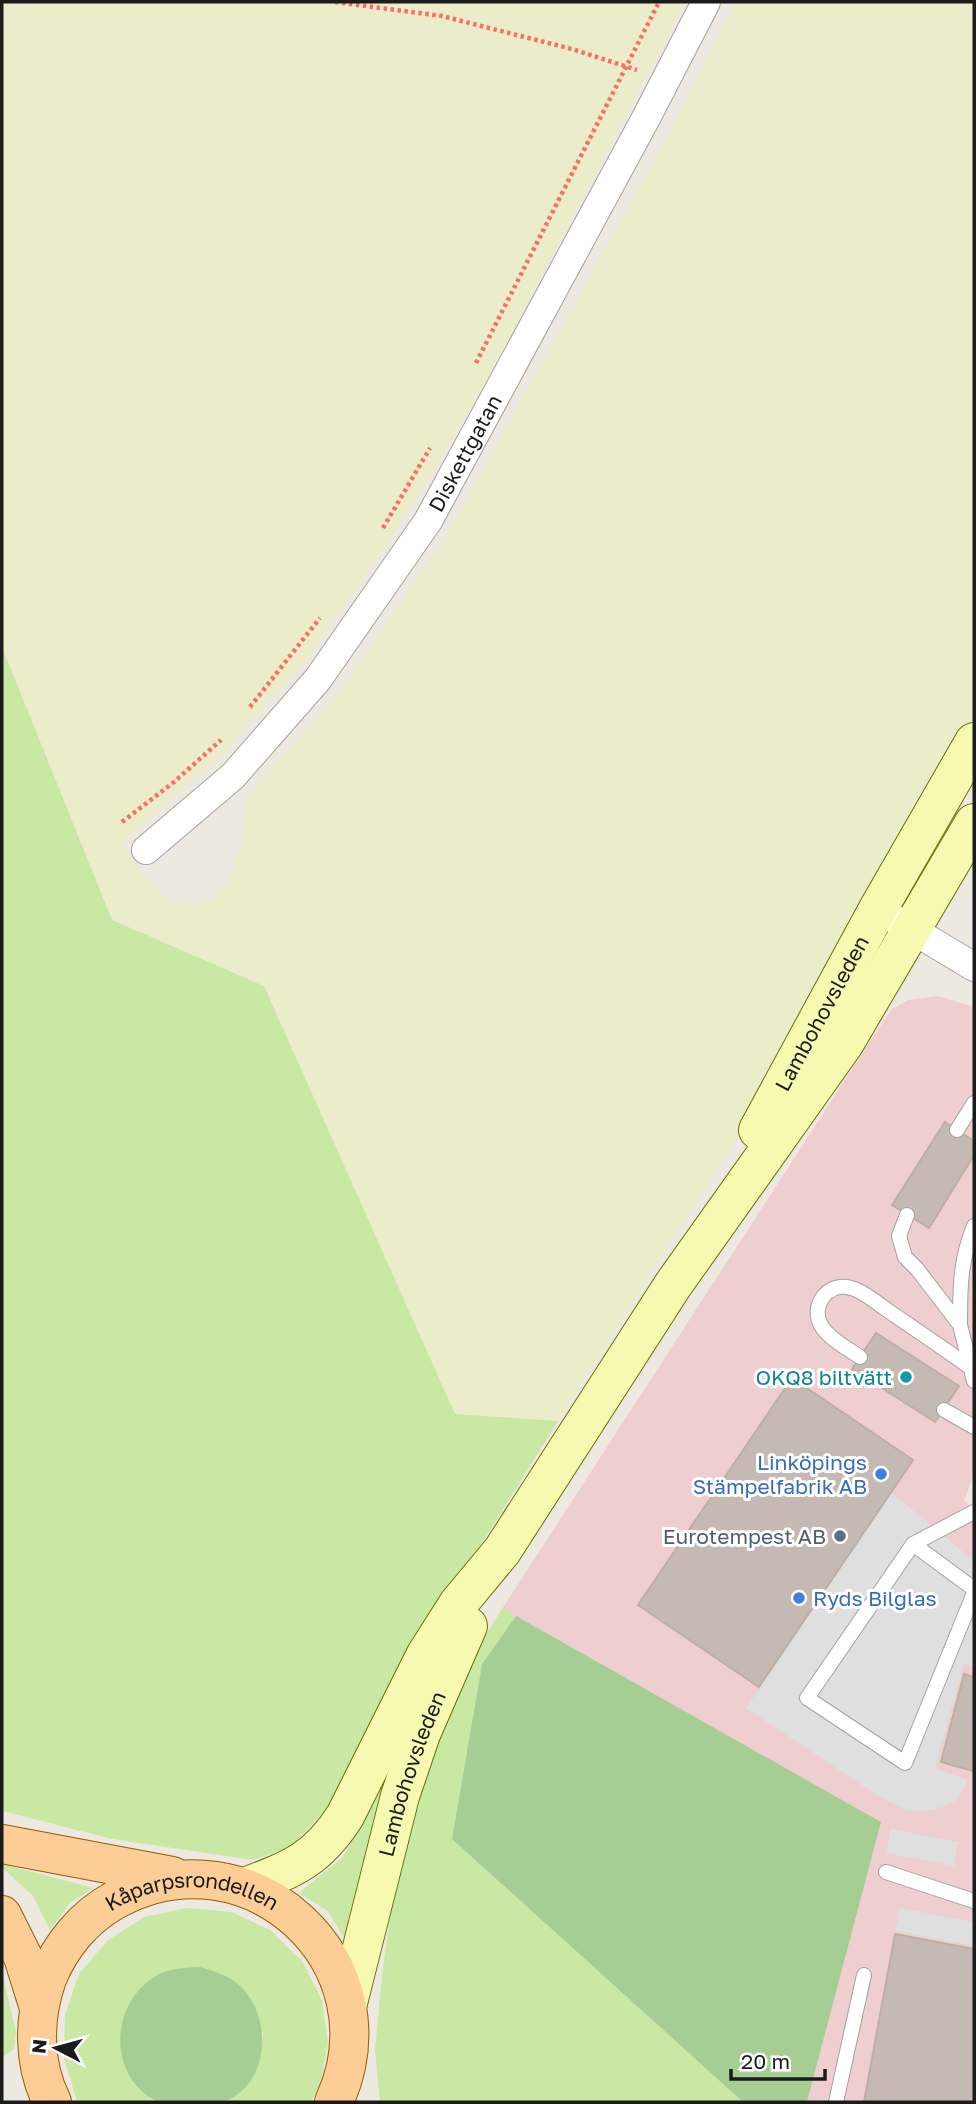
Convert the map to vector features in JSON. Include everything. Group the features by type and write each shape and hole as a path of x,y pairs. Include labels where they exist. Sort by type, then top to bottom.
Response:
{"main road":[{"name":"Lambohovsleden","path":"674,1285 878,909 974,742"},
{"name":"Lambohovsleden","path":"246,1888 298,1865 332,1837 425,1656 458,1604 502,1551 674,1285 844,1044 974,823"},
{"name":"Lambohovsleden","path":"347,2007 393,1823 421,1734 502,1551"},
{"path":"2,1844 188,1879"},
{"name":"Kåparpsrondellen","path":"45,2095 38,2056 39,2008 51,1968 62,1949 90,1917 107,1904 145,1886 166,1881 207,1879 246,1888 282,1906 312,1933 335,1968 347,2007 350,2031 342,2095"},
{"path":"2,1915 23,1957 39,2008"}],"street":[{"name":"Diskettgatan","path":"146,850 233,776 318,679 428,521 706,2"},
{"path":"878,909 974,967"}],"lane":[{"path":"957,1130 974,1103"},
{"path":"907,1215 899,1236 905,1257 918,1269 960,1325"},
{"path":"972,1374 960,1325 965,1248 974,1226"},
{"path":"860,1357 823,1329 818,1318 817,1308 821,1300 834,1288 853,1288 917,1329 972,1374"},
{"path":"943,1410 974,1426"},
{"path":"914,1544 974,1591 905,1763 807,1699 914,1544 974,1512"},
{"path":"886,1872 974,1901"},
{"path":"836,2102 864,1975"}],"path":[{"path":"335,2 442,16 549,42 627,66 664,82"},
{"path":"470,374 659,2"},
{"path":"382,530 431,447"},
{"path":"244,714 327,609"},
{"path":"122,822 174,782 227,734"}],"shaded area":[{"path":"938,996 974,1007 974,1474 964,1501 974,1508 974,2102 807,2102 881,1822 502,1609 892,1009 908,1000"},
{"path":"891,1492 974,1561 974,1666 964,1664 935,1768 968,1780 958,1799 943,1807 921,1812 906,1810 880,1797 746,1708"},
{"path":"891,1829 958,1842 954,1866 886,1853"},
{"path":"900,1908 974,1922 974,1946 895,1931"}],"green space":[{"path":"2,2 685,2 484,387 399,526 300,668 219,758 121,843 151,884 174,903 197,905 219,896 233,873 243,839 248,796 334,700 439,549 646,176 735,2 974,2 974,717 760,1100 558,1421 455,1415 264,987 112,920 2,647"},
{"path":"2,647 112,920 264,986 455,1414 558,1421 406,1665 332,1803 292,1846 253,1860 113,1839 2,1811"},
{"path":"502,1609 516,1616 482,1664 452,1839 743,2102 380,2102 375,2050 382,1977 394,1887 415,1802 472,1657"},
{"path":"516,1616 881,1822 807,2102 743,2102 452,1839 482,1664"},
{"path":"389,1766 348,1945 328,1911 299,1893 343,1857 376,1799"},
{"path":"2,1864 93,1888 70,1903 50,1930 33,1896"},
{"path":"187,1908 231,1912 270,1930 302,1961 322,2000 328,2043 320,2086 311,2102 225,2102 243,2088 255,2073 263,2031 149,2098 158,2102 77,2101 64,2059 65,2015 79,1974 107,1941 144,1917"},
{"path":"200,1967 234,1981 252,2002 262,2033 258,2065 252,2079 242,2091 228,2100 158,2102 142,2091 130,2076 123,2060 120,2041 122,2023 139,1990 154,1977 170,1970"},
{"path":"2,1972 16,2032 14,2049 2,2058"}],"building":[{"path":"945,1122 974,1141 974,1155 929,1228 892,1205"},
{"name":"OKQ8 biltvätt","path":"876,1333 959,1386 935,1422 852,1369"},
{"path":"792,1378 913,1460 759,1687 638,1605"},
{"path":"964,1674 974,1677 973,1771 941,1762"},
{"path":"895,1934 974,1949 974,2102 864,2102"}],"place":[{"name":"OKQ8 biltvätt","path":"906,1377"},
{"name":"Linköpings Stämpelfabrik AB","path":"881,1474"},
{"name":"Eurotempest AB","path":"840,1536"},
{"name":"Ryds Bilglas","path":"799,1598"}]}
